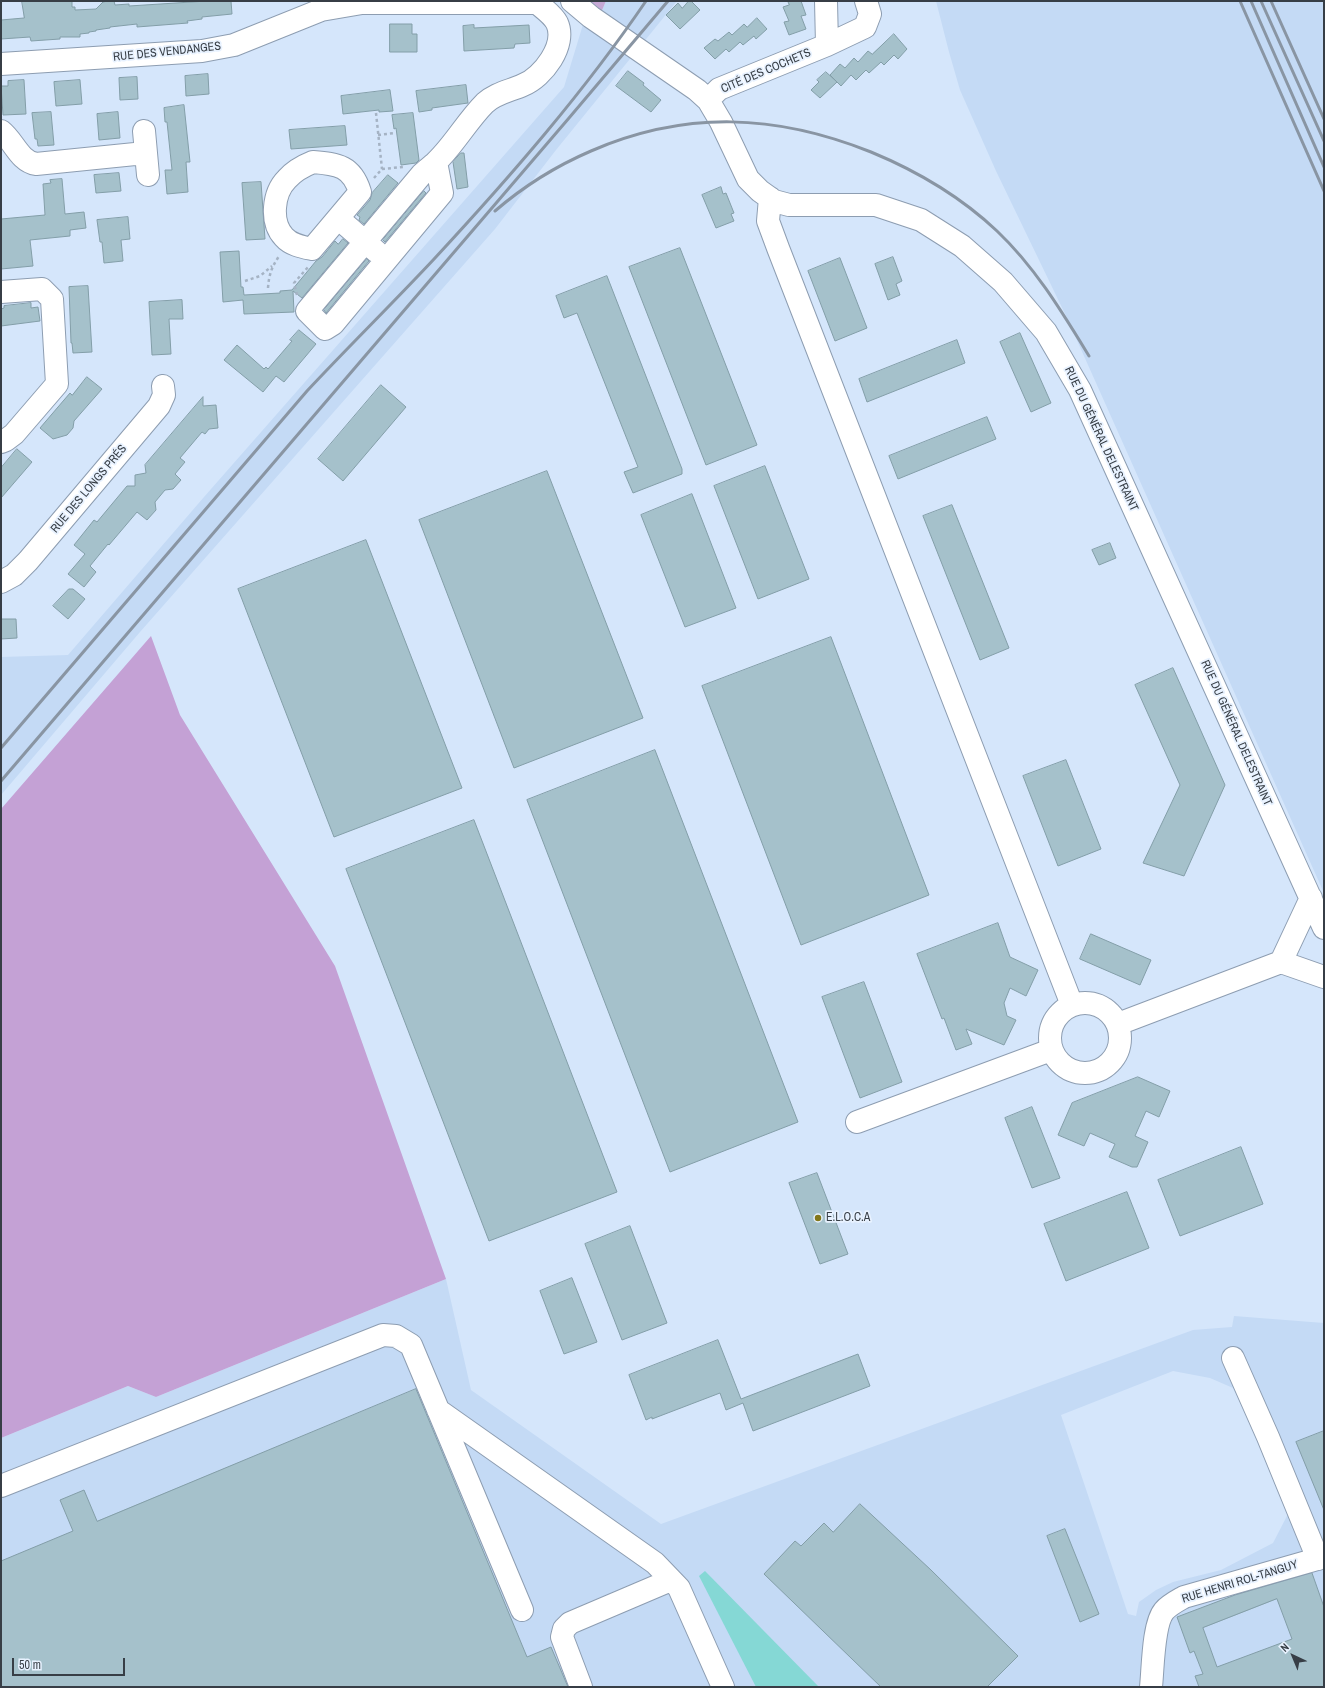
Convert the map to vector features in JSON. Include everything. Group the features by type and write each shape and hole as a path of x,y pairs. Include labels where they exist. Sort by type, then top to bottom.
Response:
{"street":[{"name":"RUE DU GÉNÉRAL DELESTRAINT","path":"572,1 591,17 697,90 708,100 721,122 748,179 774,201 789,204 876,205 921,220 962,246 1003,282 1046,332 1080,390 1324,928"},
{"path":"826,1 827,45"},
{"name":"CITÉ DES COCHETS","path":"708,100 719,89 827,45 864,27 870,14 866,1"},
{"path":"436,162 442,193 333,324 325,329 306,311 422,174 436,162 487,102 506,90 523,85 535,78 545,69 552,58 558,43 560,31 556,22 539,2"},
{"name":"RUE DES VENDANGES","path":"1,64 202,51 234,45 321,10 362,3 539,2"},
{"path":"1,131 7,136 23,158 29,163 36,164 146,153"},
{"path":"144,132 148,175"},
{"path":"313,162 339,166 351,173 357,182 360,192 312,249 293,244 290,241 283,236 277,226 275,209 277,194 286,179 300,168 313,162"},
{"path":"770,198 769,225 1072,1004"},
{"path":"339,218 386,260"},
{"path":"1,292 42,289 52,298 57,384 14,434 1,442"},
{"name":"RUE DES LONGS PRÉS","path":"1,582 14,575 28,561 159,406 164,395 163,386"},
{"path":"1280,962 1311,898"},
{"path":"1118,1024 1280,962 1324,977"},
{"path":"1090,1002 1099,1005 1113,1016 1118,1024 1120,1034 1116,1054 1102,1069 1082,1073 1072,1071 1063,1066 1056,1059 1051,1050 1049,1039 1050,1028 1055,1018 1062,1010 1072,1004 1090,1002"},
{"path":"857,1122 1051,1050"},
{"path":"1,1486 383,1336 396,1336 411,1345 522,1610"},
{"path":"1233,1358 1321,1558"},
{"path":"438,1410 655,1563 679,1588 723,1687"},
{"name":"RUE HENRI ROL-TANGUY","path":"1151,1687 1158,1624 1164,1611 1173,1603 1184,1596 1321,1558"},
{"path":"581,1687 562,1637 564,1629 570,1623 671,1580"}],"path":[{"path":"376,113 382,170"},
{"path":"378,135 395,133"},
{"path":"245,281 260,276 273,264 290,241"},
{"path":"306,311 299,301 294,283 318,254 312,249"},
{"path":"268,288 269,275 273,264"}],"shaded area":[{"path":"590,1 606,1 600,15 588,8"},
{"path":"606,1 677,1 556,150 495,229 140,632 1,795 1,657 68,655 204,497 564,87 588,8 600,15"},
{"path":"936,1 1324,1 1324,893 1067,318 996,171 960,90"},
{"path":"151,636 180,715 335,966 446,1279 156,1397 128,1386 1,1438 1,809"},
{"path":"446,1279 471,1390 661,1524 1193,1330 1232,1327 1234,1316 1324,1323 1324,1687 1,1687 1,1438 128,1386 156,1397","holes":["1173,1371 1210,1378 1233,1388 1280,1484 1289,1512 1273,1543 1221,1570 1173,1582 1156,1590 1139,1602 1136,1616 1128,1614 1061,1415"]},
{"path":"705,1571 819,1687 756,1687 699,1576"}],"building":[{"path":"22,1 72,1 72,7 75,7 75,10 96,9 103,2 108,1 114,1 115,5 129,4 129,6 231,1 232,14 202,17 202,19 187,21 188,23 137,27 137,24 110,27 80,34 80,37 60,37 60,39 31,41 30,37 1,39 1,20 24,18"},
{"path":"689,1 691,1 700,10 680,29 666,15 678,3 682,8"},
{"path":"788,1 801,1 806,15 801,16 806,29 789,35 784,22 789,21 783,7 789,5"},
{"path":"757,18 767,29 756,39 754,36 743,45 740,42 729,52 726,49 715,59 704,48 715,39 718,41 729,32 732,35 744,24 747,27"},
{"path":"390,24 412,24 412,34 417,34 417,52 390,52"},
{"path":"474,25 474,28 529,25 530,43 515,44 514,48 464,51 463,26"},
{"path":"894,34 907,49 898,59 894,55 884,65 881,62 869,73 866,70 856,80 851,75 841,86 830,75 840,64 845,68 854,58 858,62 868,51 872,54"},
{"path":"628,71 644,83 643,85 661,100 651,112 616,86"},
{"path":"826,72 837,82 820,98 811,90 819,82 817,80"},
{"path":"208,74 209,94 186,96 185,76"},
{"path":"137,77 138,99 120,100 119,78"},
{"path":"24,80 26,114 3,115 1,86 8,86 8,81"},
{"path":"80,80 82,104 56,106 54,82"},
{"path":"466,85 468,103 432,108 432,110 419,112 416,91"},
{"path":"390,90 393,111 379,112 379,110 343,114 341,96"},
{"path":"184,105 190,162 186,162 188,192 167,194 165,170 172,170 164,108"},
{"path":"51,112 54,145 38,146 37,139 35,139 32,113"},
{"path":"118,112 120,138 99,140 97,114"},
{"path":"413,113 419,160 416,163 401,165 396,128 394,129 392,115"},
{"path":"345,126 347,145 291,149 289,130"},
{"path":"461,153 464,153 468,187 457,189 453,162"},
{"path":"119,173 121,191 96,193 94,175"},
{"path":"388,175 398,183 364,224 359,220 360,217 357,215 370,200 372,193"},
{"path":"62,179 65,214 84,212 86,228 70,230 70,236 30,240 33,266 1,269 1,219 45,215 43,184 51,183 50,180"},
{"path":"261,182 265,239 246,240 242,183"},
{"path":"721,187 723,194 726,193 734,213 731,214 734,221 716,228 702,195"},
{"path":"424,191 426,193 385,242 383,240"},
{"path":"128,217 130,239 121,240 123,261 104,263 102,242 100,242 97,220"},
{"path":"343,239 348,243 302,298 293,291 294,312 244,314 243,300 223,302 220,252 239,251 241,287 243,287 244,295 280,293 280,291 292,290 335,241 338,244"},
{"path":"680,248 757,445 706,465 629,267"},
{"path":"893,257 902,281 896,284 900,295 888,300 875,264"},
{"path":"840,258 867,328 835,341 808,271"},
{"path":"367,259 369,261 326,313 324,310"},
{"path":"607,276 682,469 682,474 633,493 624,472 638,467 577,313 564,318 556,296"},
{"path":"88,286 92,352 73,353 71,343 69,287"},
{"path":"182,300 183,319 169,319 171,354 152,355 149,302"},
{"path":"31,303 31,308 38,307 40,321 1,326 1,309 4,308 4,306"},
{"path":"299,330 316,344 284,382 276,376 263,392 224,360 237,345 264,369 266,367 268,369 292,341 290,340"},
{"path":"1020,333 1051,403 1031,412 1000,342"},
{"path":"957,340 965,363 867,402 859,379"},
{"path":"87,377 102,389 74,421 73,428 67,435 53,439 40,428 70,393 72,395"},
{"path":"381,385 406,407 343,481 318,459"},
{"path":"203,397 203,406 216,405 218,428 209,429 205,434 202,432 180,458 185,462 175,474 181,480 173,489 165,490 155,502 156,510 147,520 137,512 90,566 96,572 84,587 68,574 85,554 74,545 94,520 97,522 127,486 135,486 135,475 146,473 145,465"},
{"path":"987,417 996,439 898,479 889,456"},
{"path":"17,449 32,462 1,498 1,468"},
{"path":"765,466 809,579 758,599 714,486"},
{"path":"547,471 643,718 514,768 419,520"},
{"path":"692,494 736,608 685,627 641,515"},
{"path":"952,505 1009,648 980,660 923,516"},
{"path":"366,540 462,788 334,837 238,589"},
{"path":"1110,543 1116,558 1099,565 1092,550"},
{"path":"69,589 73,589 85,599 68,619 53,606"},
{"path":"1,619 16,619 17,638 1,639"},
{"path":"831,637 929,895 801,945 702,686"},
{"path":"1173,668 1225,785 1184,876 1143,863 1180,785 1135,685"},
{"path":"655,750 798,1122 670,1172 527,800"},
{"path":"1066,760 1101,849 1058,866 1023,776"},
{"path":"474,820 617,1192 489,1241 346,869"},
{"path":"998,923 1010,957 1038,970 1026,996 1010,988 1004,1003 1007,1016 1016,1020 1004,1045 966,1029 972,1044 956,1050 944,1018 942,1019 917,954"},
{"path":"1091,934 1151,960 1140,985 1080,959"},
{"path":"864,982 902,1082 860,1098 822,997"},
{"path":"1138,1077 1170,1091 1159,1117 1146,1111 1135,1136 1148,1142 1137,1167 1132,1167 1109,1157 1115,1144 1090,1133 1084,1146 1058,1135 1072,1103"},
{"path":"1032,1107 1060,1178 1032,1188 1005,1118"},
{"path":"1241,1147 1263,1204 1180,1236 1158,1180"},
{"name":"E.L.O.C.A","path":"817,1173 848,1254 820,1264 789,1183"},
{"path":"1127,1192 1149,1248 1066,1281 1044,1224"},
{"path":"630,1226 667,1323 622,1340 585,1244"},
{"path":"572,1278 597,1342 564,1354 540,1291"},
{"path":"718,1340 741,1399 858,1354 870,1386 753,1431 743,1403 726,1410 720,1393 646,1420 629,1375"},
{"path":"416,1389 527,1657 551,1647 568,1687 1,1687 1,1561 73,1531 60,1500 84,1490 97,1521"},
{"path":"1324,1431 1324,1510 1296,1442"},
{"path":"860,1504 931,1570 1018,1656 987,1687 881,1687 764,1574 795,1541 801,1546 824,1523 833,1532"},
{"path":"1065,1529 1099,1614 1080,1622 1047,1536"},
{"path":"1312,1573 1324,1607 1324,1687 1199,1687 1195,1676 1203,1674 1194,1651 1190,1653 1177,1617 1235,1595","holes":["1277,1599 1292,1639 1217,1667 1203,1628"]}],"railway":[{"path":"1,748 307,391 435,258 518,165 572,101 646,1"},
{"path":"1,781 668,1"},
{"path":"1240,1 1324,191"},
{"path":"1251,1 1324,167"},
{"path":"1261,1 1324,141"},
{"path":"1271,1 1324,119"},
{"path":"495,211 517,193 565,163 591,151 626,138 661,129 696,123 731,122 766,124 801,130 836,139 888,159 922,176 969,207 997,231 1024,260 1047,290 1089,356"}],"place":[{"name":"E.L.O.C.A","path":"818,1218"}]}
